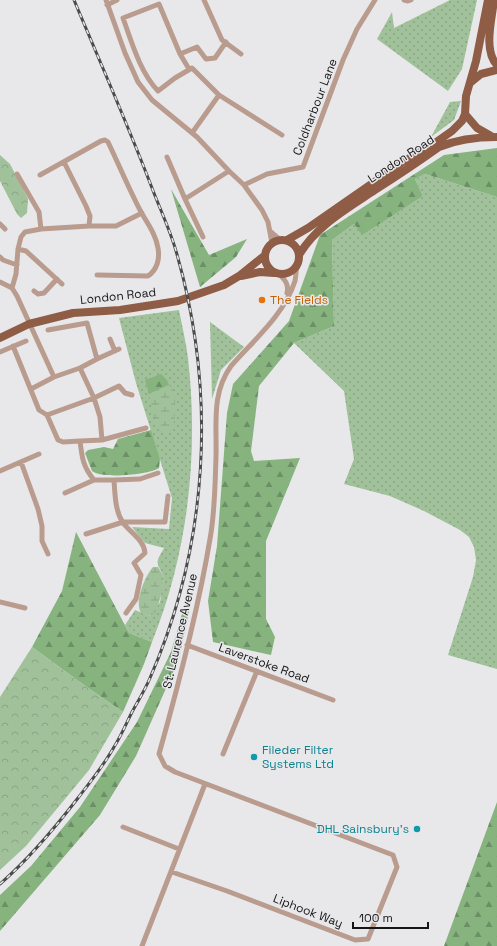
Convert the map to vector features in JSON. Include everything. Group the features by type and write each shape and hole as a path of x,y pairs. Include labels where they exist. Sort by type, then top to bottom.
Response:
{"main road":[{"path":"488,0 476,61 466,96 465,114 477,128 494,137"},
{"path":"494,0 489,45 494,62 497,66"},
{"path":"469,83 481,74 497,70"},
{"name":"London Road","path":"279,241 308,228 320,218 403,162 435,143 452,131 462,121 465,114"},
{"name":"London Road","path":"300,255 305,245 320,229 348,208 439,147 466,138 494,137"},
{"path":"279,241 295,245 300,255 297,265 290,273 276,273 267,266 264,256 266,250 279,241"},
{"name":"London Road","path":"0,338 29,324 73,313 120,310 178,301 224,285 239,276 264,256"},
{"name":"London Road","path":"239,276 260,272 276,273"}],"street":[{"path":"116,0 106,2 124,53 138,82 152,100 197,137 229,172 244,185 262,210 268,222 270,231 279,241"},
{"path":"204,0 222,40 241,54"},
{"name":"Coldharbour Lane","path":"244,185 267,174 303,167 356,29 375,0"},
{"path":"404,0 411,0"},
{"path":"190,69 175,78 158,92 152,85 134,51 123,18 159,4 180,54 190,69 219,94 282,135"},
{"path":"180,54 197,47 206,59 215,58 226,42"},
{"path":"192,133 219,94"},
{"path":"40,175 105,140 108,142 142,213 150,225 158,249 158,260 153,273 148,276 97,275"},
{"path":"167,157 203,237"},
{"path":"64,162 90,216 89,226"},
{"path":"185,199 229,172"},
{"path":"17,174 39,212 41,229"},
{"path":"12,288 16,274 18,249 21,237 25,232 41,229 116,226 142,213"},
{"path":"0,224 5,229"},
{"path":"270,231 279,241"},
{"path":"18,249 26,251 62,284"},
{"path":"0,256 3,260 16,264"},
{"name":"St. Laurence Avenue","path":"205,784 175,772 165,766 159,754 192,628 210,538 215,486 216,405 220,385 231,366 276,316 284,303 295,281 297,265"},
{"name":"St. Laurence Avenue","path":"276,273 286,281 288,285 284,303"},
{"path":"34,291 38,294 44,293 57,279"},
{"path":"0,282 12,288 17,296 54,378"},
{"path":"48,330 87,323 97,359"},
{"path":"31,389 117,350 110,339"},
{"path":"0,352 26,341"},
{"path":"13,346 39,410 47,415 58,440 63,442 102,440 146,428"},
{"path":"80,368 94,398 100,417 102,440"},
{"path":"47,415 94,398 119,386 125,393 132,395"},
{"path":"80,441 83,463 87,472 94,480"},
{"path":"0,472 39,454"},
{"path":"22,462 38,509 42,526 42,541 48,554"},
{"path":"65,494 94,480 140,478 158,473"},
{"path":"114,480 115,499 123,522 144,546 144,553 134,563 140,575 136,599 126,613"},
{"path":"86,534 123,522 165,522 168,496"},
{"path":"0,602 25,608"},
{"name":"Laverstoke Road","path":"187,645 333,700"},
{"path":"223,754 257,671"},
{"path":"142,946 205,784"},
{"name":"Liphook Way","path":"172,872 227,891 354,940 368,939 396,871 397,867 393,855 205,784"},
{"path":"123,826 179,849"}],"green space":[{"path":"450,0 477,0 462,69 448,91 377,39 392,12 394,28"},
{"path":"461,101 454,120 431,137 450,102"},
{"path":"497,148 497,197 425,174 415,179 423,196 362,235 354,224 332,240 334,326 294,343 259,386 251,451 254,461 300,458 266,541 266,619 275,637 271,655 213,642 208,601 217,546 227,413 233,384 289,321 320,235 444,155"},
{"path":"0,155 10,164 28,199 27,213 21,218 17,214 0,181"},
{"path":"425,174 497,197 497,669 448,655 473,577 476,560 474,547 469,537 460,530 424,511 390,496 344,484 354,459 344,391 294,343 334,326 332,240 354,224 362,234 423,196 415,179"},
{"path":"171,189 209,255 247,239 236,257 200,287"},
{"path":"179,310 187,352 191,394 191,467 188,503 174,574 152,642 129,633 125,625 135,610 150,616 160,602 164,577 159,568 158,560 164,548 145,543 132,527 169,529 172,498 136,383 119,318"},
{"path":"210,322 244,347 221,370 212,399"},
{"path":"161,374 167,380 169,385 149,394 145,380"},
{"path":"169,385 174,393 175,417 172,428 164,433 160,432 157,426 149,394"},
{"path":"151,430 160,459 159,468 146,473 125,475 105,475 92,471 85,453 88,450 104,447 113,449 118,439"},
{"path":"76,532 129,633 152,642 123,712 32,647 62,591"},
{"path":"153,567 158,567 164,577 162,592 156,612 150,616 141,613 139,602 141,589"},
{"path":"186,600 191,602 179,659 136,756 100,815 0,931 0,895 31,866 80,807 137,722 171,652"},
{"path":"32,647 123,712 89,770 26,846 0,870 0,697"},
{"path":"497,802 497,946 444,946"}],"railway":[{"path":"0,884 41,843 69,810 97,773 117,743 144,691 170,627 185,574 195,521 200,467 201,412 198,358 189,304 176,251 168,227 74,0"}],"place":[{"name":"The Fields","path":"262,300"},
{"name":"Fileder Filter Systems Ltd","path":"254,757"},
{"name":"DHL Sainsbury's","path":"417,829"}]}
